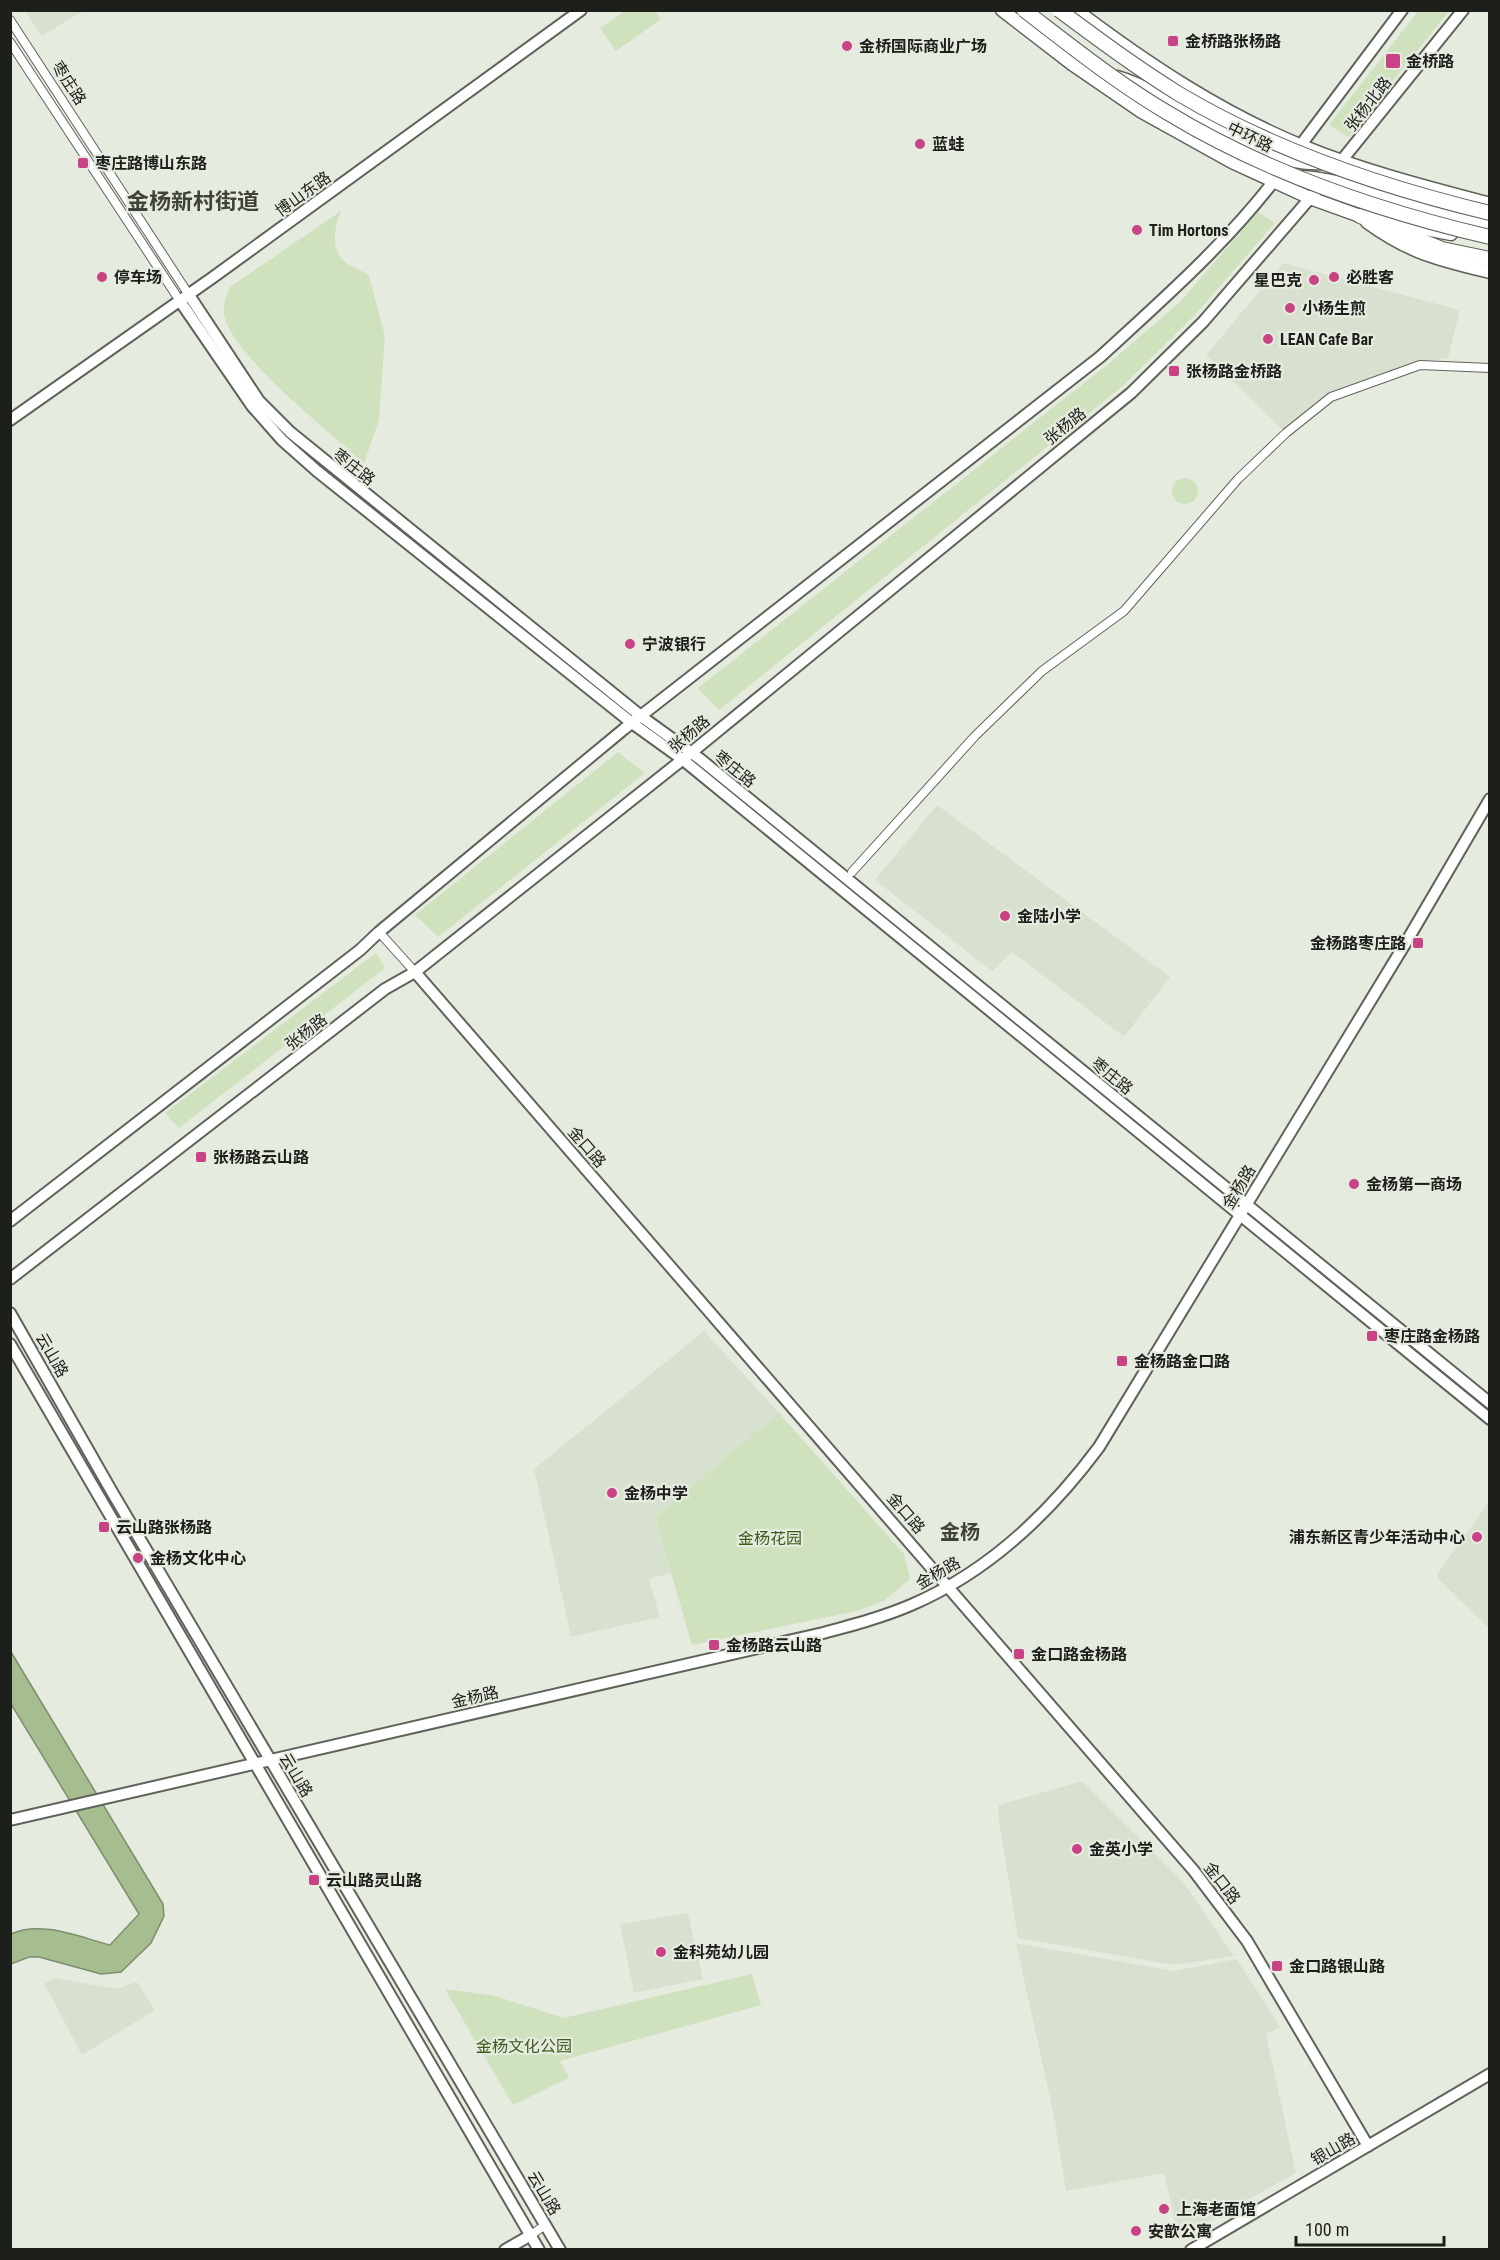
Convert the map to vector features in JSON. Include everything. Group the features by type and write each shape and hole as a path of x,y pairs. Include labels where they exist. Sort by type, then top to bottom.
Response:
{"highway":[{"name":"中环路","path":"1024,10 1107,74 1169,114 1236,150 1304,180 1374,205 1490,237"},
{"name":"中环路","path":"1059,10 1118,54 1180,94 1247,129 1315,160 1383,185 1490,213"},
{"path":"1360,216 1443,249 1490,259"}],"main road":[{"path":"1002,10 1072,64 1142,112 1232,162 1310,198 1360,216 1490,244"},
{"path":"1076,10 1124,47 1186,86 1300,145 1342,161 1490,204"},
{"path":"1072,64 1150,88 1231,134 1289,161 1312,164 1342,161"},
{"path":"1274,180 1303,177 1326,179 1427,210 1490,224"},
{"path":"1360,216 1396,243 1439,260 1490,272"}],"street":[{"name":"博山东路","path":"10,420 184,298 581,10"},
{"name":"张杨北路","path":"1300,145 1402,10"},
{"name":"张杨北路","path":"1342,161 1464,10"},
{"name":"枣庄路","path":"10,20 184,298 226,371 252,406 282,440 345,495 632,723 682,759 1243,1209 1490,1402"},
{"name":"枣庄路","path":"10,42 184,298 253,392 290,432 642,717 692,752 1243,1209 1490,1419"},
{"name":"张杨路","path":"10,1221 360,950 632,723 1100,357 1173,290 1238,224 1300,145"},
{"name":"张杨路","path":"10,1280 385,989 415,972 692,752 1131,393 1203,322 1342,161"},
{"path":"852,873 975,736 1042,671 1124,611 1238,479 1286,433 1313,411 1331,397 1420,365 1490,368"},
{"name":"金杨路","path":"10,1820 823,1633 911,1605 949,1585 1025,1531 1069,1488 1099,1447 1408,939 1490,799"},
{"name":"金口路","path":"379,932 949,1585 1223,1907 1272,1982 1368,2146"},
{"name":"云山路","path":"10,1313 269,1759 560,2250"},
{"name":"云山路","path":"10,1344 257,1762 540,2250"},
{"name":"银山路","path":"1191,2250 1490,2074"},
{"path":"505,2250 545,2225"}],"shaded area":[{"path":"25,11 83,11 42,36"},
{"path":"1283,263 1460,310 1448,358 1419,362 1337,390 1289,436 1206,355"},
{"name":"金陆小学","path":"937,805 1170,977 1124,1037 1012,952 992,971 875,880"},
{"name":"金杨中学","path":"704,1331 779,1413 655,1517 671,1573 649,1579 660,1617 571,1637 534,1469"},
{"name":"浦东新区青少年活动中心","path":"1489,1502 1489,1628 1438,1579 1438,1573"},
{"path":"11,1652 163,1904 164,1916 151,1943 121,1972 101,1974 39,1957 29,1957 11,1964 11,1934 23,1930 47,1929 110,1945 139,1914 11,1704"},
{"name":"金英小学","path":"1082,1781 1183,1882 1234,1956 1174,1965 1018,1938 998,1815 999,1805"},
{"name":"金科苑幼儿园","path":"688,1913 703,1979 634,1993 620,1924"},
{"path":"1016,1943 1174,1971 1237,1959 1280,2027 1266,2034 1296,2173 1179,2238 1164,2173 1066,2191 1054,2116"},
{"path":"55,1978 117,1989 137,1982 155,2010 82,2055 44,1983"}],"green space":[{"path":"1419,10 1449,11 1348,137 1329,125"},
{"path":"625,11 655,11 661,19 616,51 600,28"},
{"path":"341,211 335,233 338,253 348,264 369,276 385,336 379,420 364,463 262,371 230,331 224,314 225,300 230,287"},
{"path":"1258,212 1275,223 1193,317 1124,385 719,710 698,688 1107,365 1181,301"},
{"path":"1185,478 1194,482 1198,491 1194,500 1185,504 1176,500 1172,491 1176,482"},
{"path":"618,752 645,773 438,937 415,915"},
{"path":"376,953 385,968 179,1128 165,1113"},
{"name":"金杨花园","path":"779,1413 904,1554 910,1579 885,1600 857,1611 692,1645 655,1517"},
{"name":"金杨文化公园","path":"752,1974 761,2005 560,2061 569,2078 513,2105 445,1989 495,1996 564,2018"}],"place":[{"name":"金桥路张杨路","path":"1173,41"},
{"name":"金桥国际商业广场","path":"847,46"},
{"name":"金桥路","path":"1393,61"},
{"name":"蓝蛙","path":"920,144"},
{"name":"枣庄路博山东路","path":"83,163"},
{"name":"Tim Hortons","path":"1137,230"},
{"name":"停车场","path":"102,277"},
{"name":"必胜客","path":"1334,277"},
{"name":"星巴克","path":"1314,280"},
{"name":"小杨生煎","path":"1290,308"},
{"name":"LEAN Cafe Bar","path":"1268,339"},
{"name":"张杨路金桥路","path":"1174,371"},
{"name":"宁波银行","path":"630,644"},
{"name":"金陆小学","path":"1005,916"},
{"name":"金杨路枣庄路","path":"1418,943"},
{"name":"张杨路云山路","path":"201,1157"},
{"name":"金杨第一商场","path":"1354,1184"},
{"name":"枣庄路金杨路","path":"1372,1336"},
{"name":"金杨路金口路","path":"1122,1361"},
{"name":"金杨中学","path":"612,1493"},
{"name":"云山路张杨路","path":"104,1527"},
{"name":"浦东新区青少年活动中心","path":"1477,1537"},
{"name":"金杨文化中心","path":"138,1558"},
{"name":"金杨路云山路","path":"714,1645"},
{"name":"金口路金杨路","path":"1019,1654"},
{"name":"金英小学","path":"1077,1849"},
{"name":"云山路灵山路","path":"314,1880"},
{"name":"金科苑幼儿园","path":"661,1952"},
{"name":"金口路银山路","path":"1277,1966"},
{"name":"上海老面馆","path":"1164,2209"},
{"name":"安歆公寓","path":"1136,2231"}],"district":[{"name":"金杨新村街道","path":"193,201"},
{"name":"金杨","path":"960,1532"}]}
